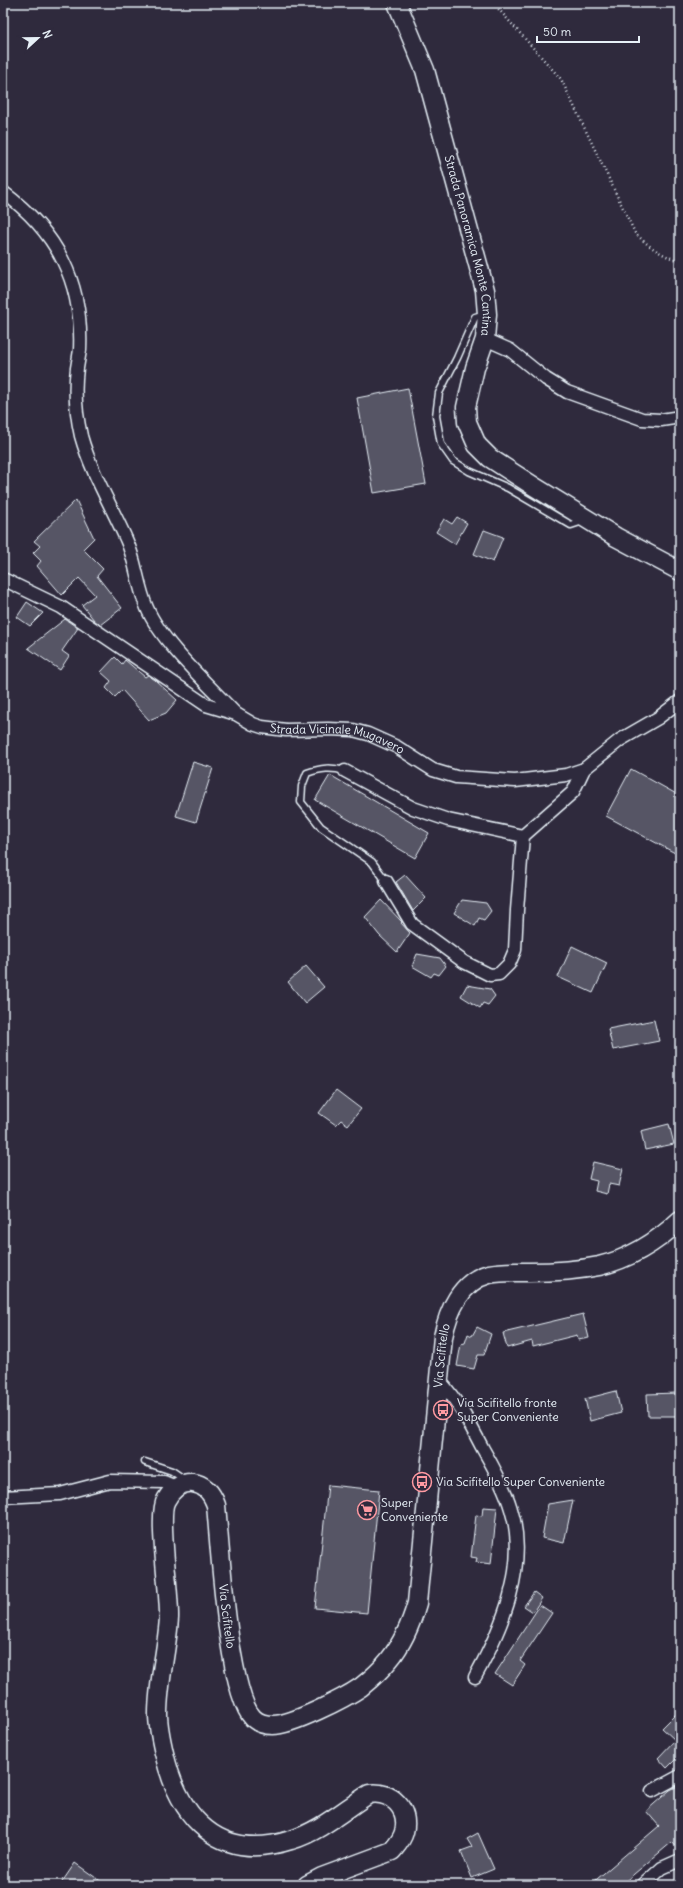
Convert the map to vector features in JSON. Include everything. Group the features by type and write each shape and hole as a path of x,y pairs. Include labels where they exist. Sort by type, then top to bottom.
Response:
{"main road":[{"name":"Strada Panoramica Monte Cantina","path":"397,3 425,70 485,290 487,314 485,339 475,368 466,407 467,422 477,445 490,458 616,537 680,570"},
{"name":"Via Scifitello","path":"183,1485 199,1484 213,1495 216,1505 224,1595 232,1651 245,1707 254,1719 263,1725 274,1726 285,1724 342,1699 375,1676 389,1660 403,1640 412,1622 417,1603 446,1319 456,1299 465,1288 478,1279 489,1274 578,1270 615,1261 655,1241 680,1220"},
{"path":"183,1485 168,1495 163,1505 169,1617 158,1714 161,1741 168,1768 180,1800 191,1816 205,1829 218,1837 235,1844 254,1846 291,1840 312,1830 369,1794 379,1792 388,1796 400,1807 404,1815 404,1832 400,1842 392,1851 322,1877 307,1885"}],"street":[{"path":"3,192 39,224 58,250 69,271 78,311 80,334 76,396 78,421 87,454 130,548 141,593 147,609 160,629 179,653 236,714"},
{"path":"485,339 510,350 546,379 567,392 642,419 661,420 680,417"},
{"name":"Strada Vicinale Mugavero","path":"3,579 61,607 206,705 236,714 253,724 262,726 286,730 346,730 368,734 397,747 433,770 456,777 515,781 566,775 584,769 620,740 658,718 680,701"},
{"path":"386,881 412,924 464,962 490,975 499,974 510,964 515,950 516,910 523,836 573,792 584,769"},
{"path":"345,770 413,808 448,820 523,836"},
{"path":"439,1380 456,1401 497,1474 512,1510 515,1529 516,1568 510,1592 493,1644 475,1677"},
{"path":"3,1497 60,1494 110,1481 140,1480 183,1485"},
{"path":"652,1791 680,1776"},
{"path":"643,1885 662,1868 680,1860"}],"lane":[{"path":"487,314 475,317 440,393 436,416 441,444 453,462 469,471 508,488 571,525 587,519"},
{"path":"345,770 333,768 318,769 307,774 302,786 301,802 321,827 372,862 386,881"},
{"path":"145,1462 172,1471 183,1485"}],"path":[{"path":"493,3 561,79 635,233 648,246 672,259 680,261"}],"building":[{"path":"408,388 426,484 374,493 357,398"},
{"path":"76,500 94,538 83,549 103,569 97,576 122,608 100,625 82,605 95,595 79,578 62,595 37,566 41,561 33,553 40,546 34,541"},
{"path":"457,517 467,523 455,544 436,532 444,519 452,524"},
{"path":"484,530 503,537 493,562 474,554"},
{"path":"27,602 43,613 30,626 17,617"},
{"path":"65,619 78,628 62,651 69,656 60,670 28,648"},
{"path":"115,657 122,664 125,660 145,677 148,675 177,700 166,713 149,720 122,690 115,697 106,688 111,681 101,672"},
{"path":"193,762 213,768 196,822 176,816"},
{"path":"631,769 680,796 680,844 675,853 606,816"},
{"path":"330,775 429,833 415,858 315,800"},
{"path":"405,875 426,898 413,911 396,882"},
{"path":"381,900 402,922 401,923 410,933 397,952 379,935 365,917"},
{"path":"462,900 486,903 491,911 484,920 479,918 475,926 454,913"},
{"path":"572,946 607,963 593,993 558,977"},
{"path":"417,954 440,958 446,966 439,975 434,973 431,977 412,966"},
{"path":"306,966 324,987 305,1003 288,982"},
{"path":"467,985 490,989 495,996 488,1005 483,1003 480,1008 461,996"},
{"path":"654,1020 659,1041 613,1050 608,1029"},
{"path":"336,1090 361,1109 348,1125 341,1120 336,1125 319,1113"},
{"path":"669,1124 674,1144 645,1150 641,1131"},
{"path":"593,1162 623,1169 619,1186 609,1184 607,1194 595,1191 597,1181 589,1179"},
{"path":"583,1314 589,1338 578,1340 577,1335 533,1346 532,1341 507,1348 503,1333"},
{"path":"477,1327 491,1334 484,1355 478,1355 474,1369 457,1366 461,1344 465,1343 468,1334 472,1336"},
{"path":"616,1391 621,1413 590,1421 585,1399"},
{"path":"676,1393 677,1416 648,1416 647,1394"},
{"path":"328,1485 379,1490 367,1613 315,1608"},
{"path":"573,1500 564,1543 542,1538 548,1504"},
{"path":"483,1507 497,1508 491,1564 476,1562 477,1558 471,1557 476,1515 482,1516"},
{"path":"534,1592 542,1598 533,1612 524,1606"},
{"path":"540,1605 552,1613 520,1661 525,1665 512,1685 495,1674"},
{"path":"680,1710 680,1755 667,1768 658,1758 675,1740 662,1728"},
{"path":"680,1785 680,1851 672,1842 621,1885 590,1885 659,1826 646,1811 670,1790"},
{"path":"478,1833 494,1869 472,1878 461,1851 472,1847 467,1839"},
{"path":"75,1863 106,1885 60,1885"}],"place":[{"name":"Via Scifitello fronte Super Conveniente","path":"443,1410"},
{"name":"Via Scifitello Super Conveniente","path":"422,1482"},
{"name":"Super Conveniente","path":"367,1510"}]}
